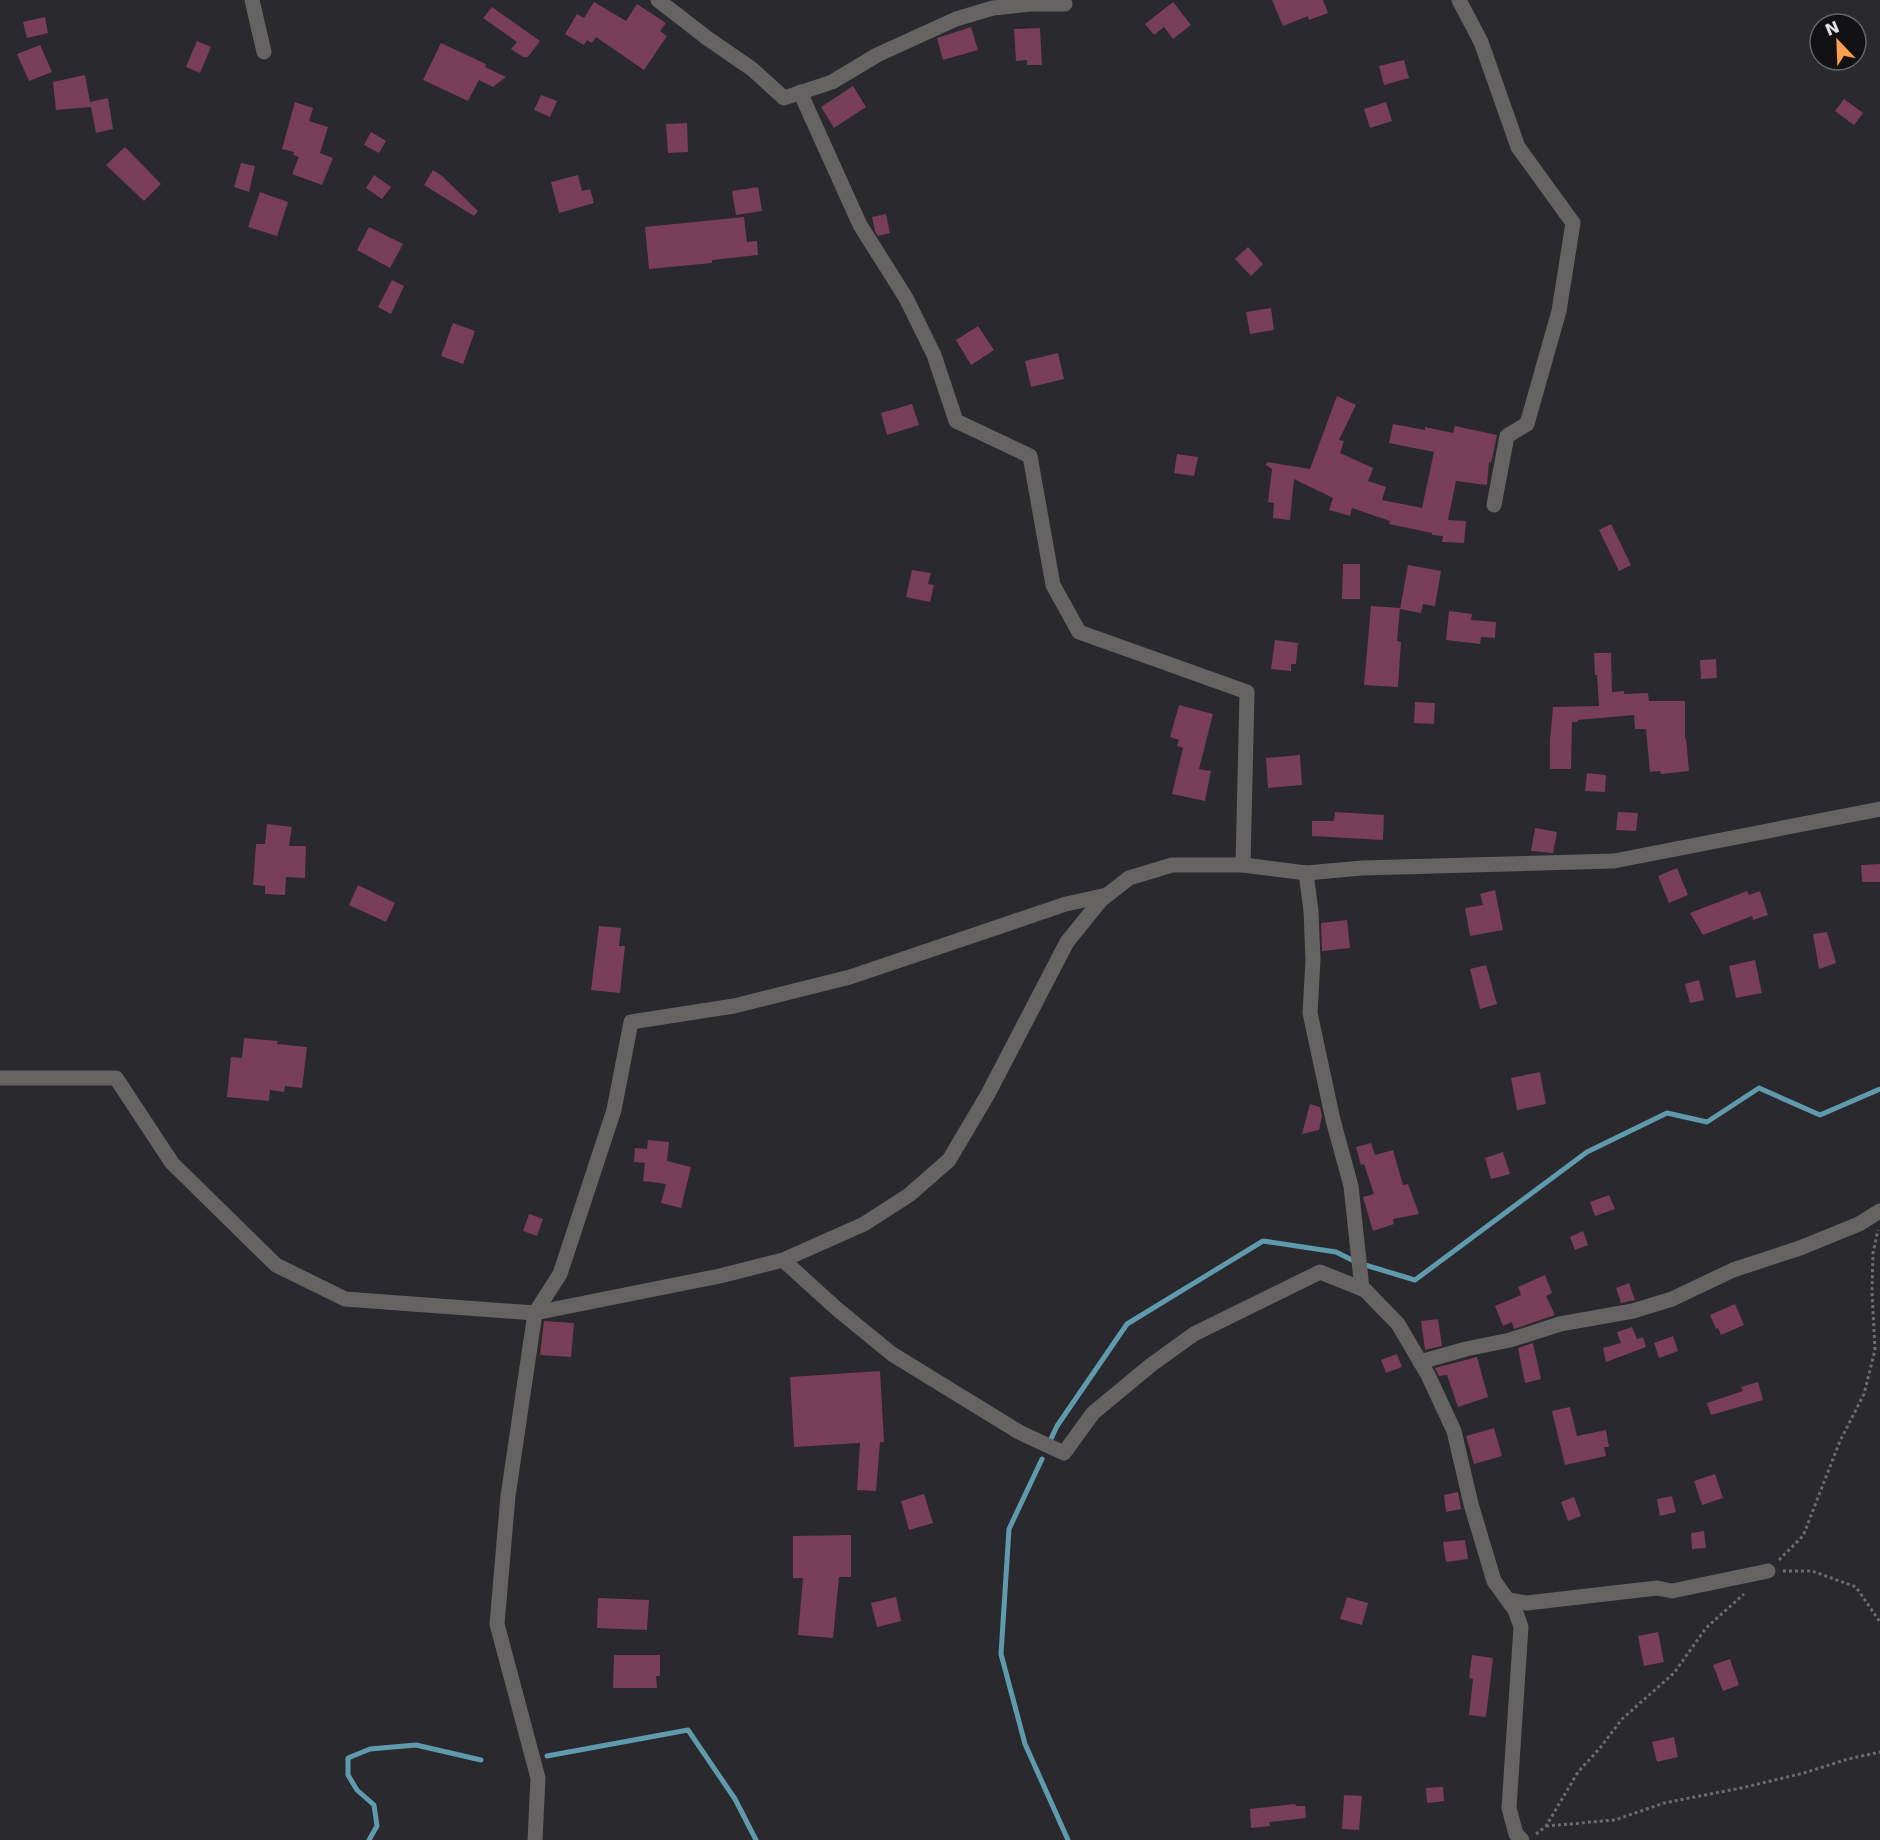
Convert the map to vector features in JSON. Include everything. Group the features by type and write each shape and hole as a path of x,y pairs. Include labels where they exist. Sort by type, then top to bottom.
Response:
{"street":[{"path":"252,0 264,52"},
{"path":"658,0 752,69 784,98 832,82 877,55 956,19 993,8 1031,4 1065,4"},
{"path":"1460,0 1481,42 1518,147 1573,223 1556,323 1527,424 1508,436 1494,505"},
{"path":"800,93 860,225 906,298 934,355 956,421 1030,456 1053,585 1079,632 1247,692 1243,865"},
{"path":"0,1078 116,1078 172,1163 242,1233 276,1265 345,1299 535,1313 720,1276 783,1260 864,1224 909,1195 949,1160 988,1094 1067,942 1101,900 1129,878 1172,865 1243,865 1306,873 1362,868 1614,861 1880,809"},
{"path":"1306,873 1311,911 1313,960 1310,1013 1333,1120 1351,1186 1362,1289"},
{"path":"535,1840 538,1778 497,1624 508,1496 535,1313 560,1274 614,1110 631,1022 734,1006 850,977 1066,904 1107,895"},
{"path":"1420,1362 1509,1340 1560,1324 1633,1311 1672,1299 1733,1270 1800,1248 1859,1224 1879,1219"},
{"path":"783,1260 837,1309 892,1354 1019,1432 1065,1453 1094,1413 1150,1365 1194,1334 1320,1272 1365,1290 1398,1324 1428,1375 1454,1431 1471,1504 1494,1581 1515,1610 1521,1628 1509,1808 1516,1834 1522,1840"},
{"path":"1508,1600 1527,1603 1657,1588 1672,1591 1768,1571"}],"path":[{"path":"1768,1571 1803,1536 1840,1441 1864,1394 1875,1350 1873,1272 1879,1219"},
{"path":"1768,1571 1812,1571 1856,1587 1880,1622"},
{"path":"1529,1840 1546,1826 1578,1772 1622,1719 1674,1673 1706,1628 1746,1592"},
{"path":"1546,1826 1615,1820 1664,1803 1741,1788 1880,1752"}],"building":[{"path":"1272,0 1323,0 1328,13 1309,20 1308,16 1283,26"},
{"path":"594,2 626,21 637,4 666,23 660,31 667,36 644,70 596,37 592,43 587,40 584,45 565,34 577,14 584,18"},
{"path":"1173,2 1191,25 1173,39 1164,27 1154,35 1145,24"},
{"path":"492,7 540,41 528,57 523,57 511,49 517,42 483,18"},
{"path":"45,17 48,33 27,38 23,22"},
{"path":"971,27 978,50 943,60 937,38"},
{"path":"1040,28 1042,65 1027,65 1027,60 1016,61 1014,29"},
{"path":"197,41 211,47 200,73 186,67"},
{"path":"441,43 486,64 485,67 506,77 493,87 479,80 468,101 423,80"},
{"path":"40,45 52,72 29,81 17,54"},
{"path":"1404,60 1409,78 1384,85 1379,66"},
{"path":"85,75 90,102 108,98 113,129 96,133 91,107 56,110 53,82"},
{"path":"853,86 866,107 834,128 821,107"},
{"path":"541,95 557,101 550,117 534,110"},
{"path":"1844,99 1863,113 1854,125 1835,111"},
{"path":"295,102 313,108 309,121 328,127 320,153 333,158 322,185 292,174 299,157 293,155 294,152 282,149"},
{"path":"1386,102 1392,121 1370,128 1364,109"},
{"path":"687,123 688,152 668,153 666,124"},
{"path":"371,132 386,141 379,153 364,145"},
{"path":"125,147 161,184 144,201 106,165"},
{"path":"241,163 255,166 249,192 234,187"},
{"path":"433,170 478,211 474,216 424,185"},
{"path":"374,175 391,187 382,199 366,188"},
{"path":"578,175 582,191 590,189 594,203 559,213 551,182"},
{"path":"758,187 762,211 736,215 732,191"},
{"path":"260,192 288,202 277,236 248,227"},
{"path":"886,214 890,233 878,236 872,217"},
{"path":"744,217 747,242 757,241 758,255 712,260 712,263 649,269 645,227"},
{"path":"369,227 403,244 390,268 357,250"},
{"path":"1248,247 1263,264 1251,276 1235,259"},
{"path":"392,280 404,286 391,314 378,307"},
{"path":"1271,308 1274,330 1250,334 1246,312"},
{"path":"453,323 475,331 463,364 441,356"},
{"path":"978,326 994,350 971,365 956,340"},
{"path":"1058,353 1064,379 1031,387 1025,361"},
{"path":"1337,396 1356,405 1339,440 1344,441 1340,453 1373,468 1368,481 1386,487 1382,500 1422,508 1434,452 1389,443 1393,424 1453,433 1455,426 1497,435 1491,463 1489,462 1487,485 1456,481 1448,520 1466,521 1464,543 1442,542 1443,536 1389,524 1390,521 1352,508 1350,516 1329,510 1333,498 1294,479 1290,520 1273,518 1274,503 1268,502 1272,469 1266,465 1267,462 1310,469"},
{"path":"912,404 919,425 887,435 881,413"},
{"path":"1177,454 1198,457 1194,476 1174,473"},
{"path":"1611,524 1631,565 1619,571 1599,530"},
{"path":"1343,564 1360,564 1360,599 1342,599"},
{"path":"1408,565 1441,571 1435,606 1423,604 1421,613 1400,609"},
{"path":"912,570 931,573 928,584 934,585 930,602 906,597"},
{"path":"1371,606 1400,608 1397,641 1401,642 1398,687 1364,685"},
{"path":"1449,611 1472,614 1471,620 1496,622 1495,638 1481,637 1480,644 1446,640"},
{"path":"1275,640 1298,643 1296,664 1291,664 1291,671 1271,669"},
{"path":"1594,653 1611,653 1612,692 1648,693 1649,701 1685,701 1685,739 1689,771 1661,774 1660,771 1650,772 1646,729 1635,729 1634,715 1572,722 1571,769 1550,769 1553,707 1599,706"},
{"path":"1716,659 1717,678 1701,679 1700,660"},
{"path":"1415,702 1435,703 1434,724 1414,723"},
{"path":"1179,705 1213,714 1199,769 1211,771 1205,801 1172,794 1183,748 1177,746 1179,740 1170,737"},
{"path":"1300,755 1302,785 1268,788 1266,758"},
{"path":"1587,773 1606,775 1605,792 1585,791"},
{"path":"1335,812 1384,815 1383,840 1312,836 1312,821 1334,821"},
{"path":"1618,812 1638,813 1636,831 1616,830"},
{"path":"267,824 292,827 289,846 306,846 305,878 286,877 285,895 265,894 265,886 253,885 256,844 265,844"},
{"path":"1535,828 1557,832 1553,853 1531,851"},
{"path":"1880,864 1880,882 1862,882 1861,865"},
{"path":"1677,868 1688,895 1669,903 1658,876"},
{"path":"358,885 395,903 386,922 349,905"},
{"path":"1495,890 1503,930 1470,936 1465,908 1483,905 1480,894"},
{"path":"1747,891 1749,895 1760,891 1768,915 1753,920 1752,916 1703,935 1690,913"},
{"path":"1347,920 1350,948 1322,951 1321,923"},
{"path":"599,926 621,928 619,946 625,946 620,993 591,990"},
{"path":"1827,932 1836,963 1819,969 1813,934"},
{"path":"1755,960 1762,993 1736,998 1729,966"},
{"path":"1486,965 1497,1004 1480,1009 1470,969"},
{"path":"1699,980 1704,1000 1690,1003 1685,984"},
{"path":"244,1038 278,1041 277,1044 307,1047 302,1088 285,1086 284,1092 270,1090 269,1101 227,1097 231,1057 242,1058"},
{"path":"1540,1072 1546,1104 1517,1110 1511,1078"},
{"path":"1310,1104 1320,1107 1322,1116 1319,1130 1302,1134"},
{"path":"648,1140 669,1142 667,1161 691,1167 681,1208 661,1203 666,1184 643,1181 645,1163 634,1162 635,1148 647,1149"},
{"path":"1371,1143 1375,1155 1393,1150 1403,1185 1408,1184 1419,1214 1393,1219 1394,1224 1373,1231 1363,1197 1374,1194 1356,1147"},
{"path":"1503,1152 1510,1174 1491,1179 1485,1158"},
{"path":"1609,1195 1615,1209 1595,1216 1590,1202"},
{"path":"529,1214 543,1219 537,1236 523,1231"},
{"path":"1583,1231 1588,1245 1575,1250 1570,1237"},
{"path":"1545,1275 1552,1293 1546,1296 1555,1315 1514,1329 1512,1322 1503,1326 1495,1306 1521,1295 1518,1287"},
{"path":"1629,1283 1635,1300 1621,1303 1616,1288"},
{"path":"1735,1304 1744,1325 1721,1335 1710,1315"},
{"path":"1438,1319 1442,1346 1425,1350 1421,1321"},
{"path":"544,1321 574,1323 571,1357 540,1355"},
{"path":"1632,1327 1637,1339 1643,1337 1646,1347 1606,1362 1603,1348 1621,1343 1617,1332"},
{"path":"1673,1336 1678,1351 1659,1358 1654,1343"},
{"path":"1533,1343 1541,1379 1525,1383 1518,1348"},
{"path":"1397,1354 1402,1367 1386,1373 1381,1360"},
{"path":"1477,1357 1488,1397 1458,1407 1447,1375 1439,1376 1435,1368"},
{"path":"880,1371 884,1442 880,1442 876,1491 857,1490 860,1443 794,1447 790,1377"},
{"path":"1758,1382 1763,1400 1711,1415 1707,1403 1743,1391 1741,1387"},
{"path":"1570,1407 1577,1436 1606,1430 1609,1447 1604,1447 1606,1456 1565,1465 1552,1411"},
{"path":"1494,1428 1502,1456 1474,1464 1466,1436"},
{"path":"1715,1474 1723,1498 1702,1505 1694,1481"},
{"path":"1458,1492 1461,1509 1446,1512 1444,1495"},
{"path":"924,1494 933,1523 909,1530 901,1501"},
{"path":"1672,1496 1676,1512 1660,1516 1657,1499"},
{"path":"1574,1497 1581,1516 1568,1521 1561,1502"},
{"path":"1704,1531 1706,1548 1692,1549 1691,1533"},
{"path":"851,1535 851,1577 839,1577 833,1638 798,1635 803,1578 793,1578 793,1536"},
{"path":"1465,1540 1468,1559 1446,1562 1443,1542"},
{"path":"896,1597 901,1621 877,1627 871,1603"},
{"path":"1347,1597 1368,1603 1362,1625 1340,1619"},
{"path":"598,1598 649,1600 647,1630 597,1628"},
{"path":"1658,1632 1664,1662 1644,1666 1638,1636"},
{"path":"614,1655 660,1655 660,1676 656,1676 657,1688 613,1688"},
{"path":"1472,1655 1493,1658 1486,1717 1469,1715 1473,1679 1469,1678"},
{"path":"1730,1659 1739,1685 1723,1691 1713,1665"},
{"path":"1674,1737 1678,1757 1657,1762 1652,1742"},
{"path":"1443,1787 1444,1801 1427,1803 1426,1788"},
{"path":"1344,1795 1362,1796 1359,1830 1342,1829"},
{"path":"1295,1804 1305,1806 1306,1818 1269,1822 1270,1826 1251,1828 1250,1809"}],"waterway":[{"path":"1365,1265 1415,1280 1587,1152 1667,1113 1707,1122 1759,1088 1820,1115 1880,1089"},
{"path":"1050,1441 1057,1426 1127,1324 1263,1241 1336,1252 1354,1261"},
{"path":"1042,1459 1009,1529 1001,1654 1025,1744 1068,1840"},
{"path":"547,1756 688,1730 735,1799 756,1840"},
{"path":"369,1840 377,1826 374,1805 357,1790 348,1775 348,1758 370,1749 416,1745 481,1760"}]}
